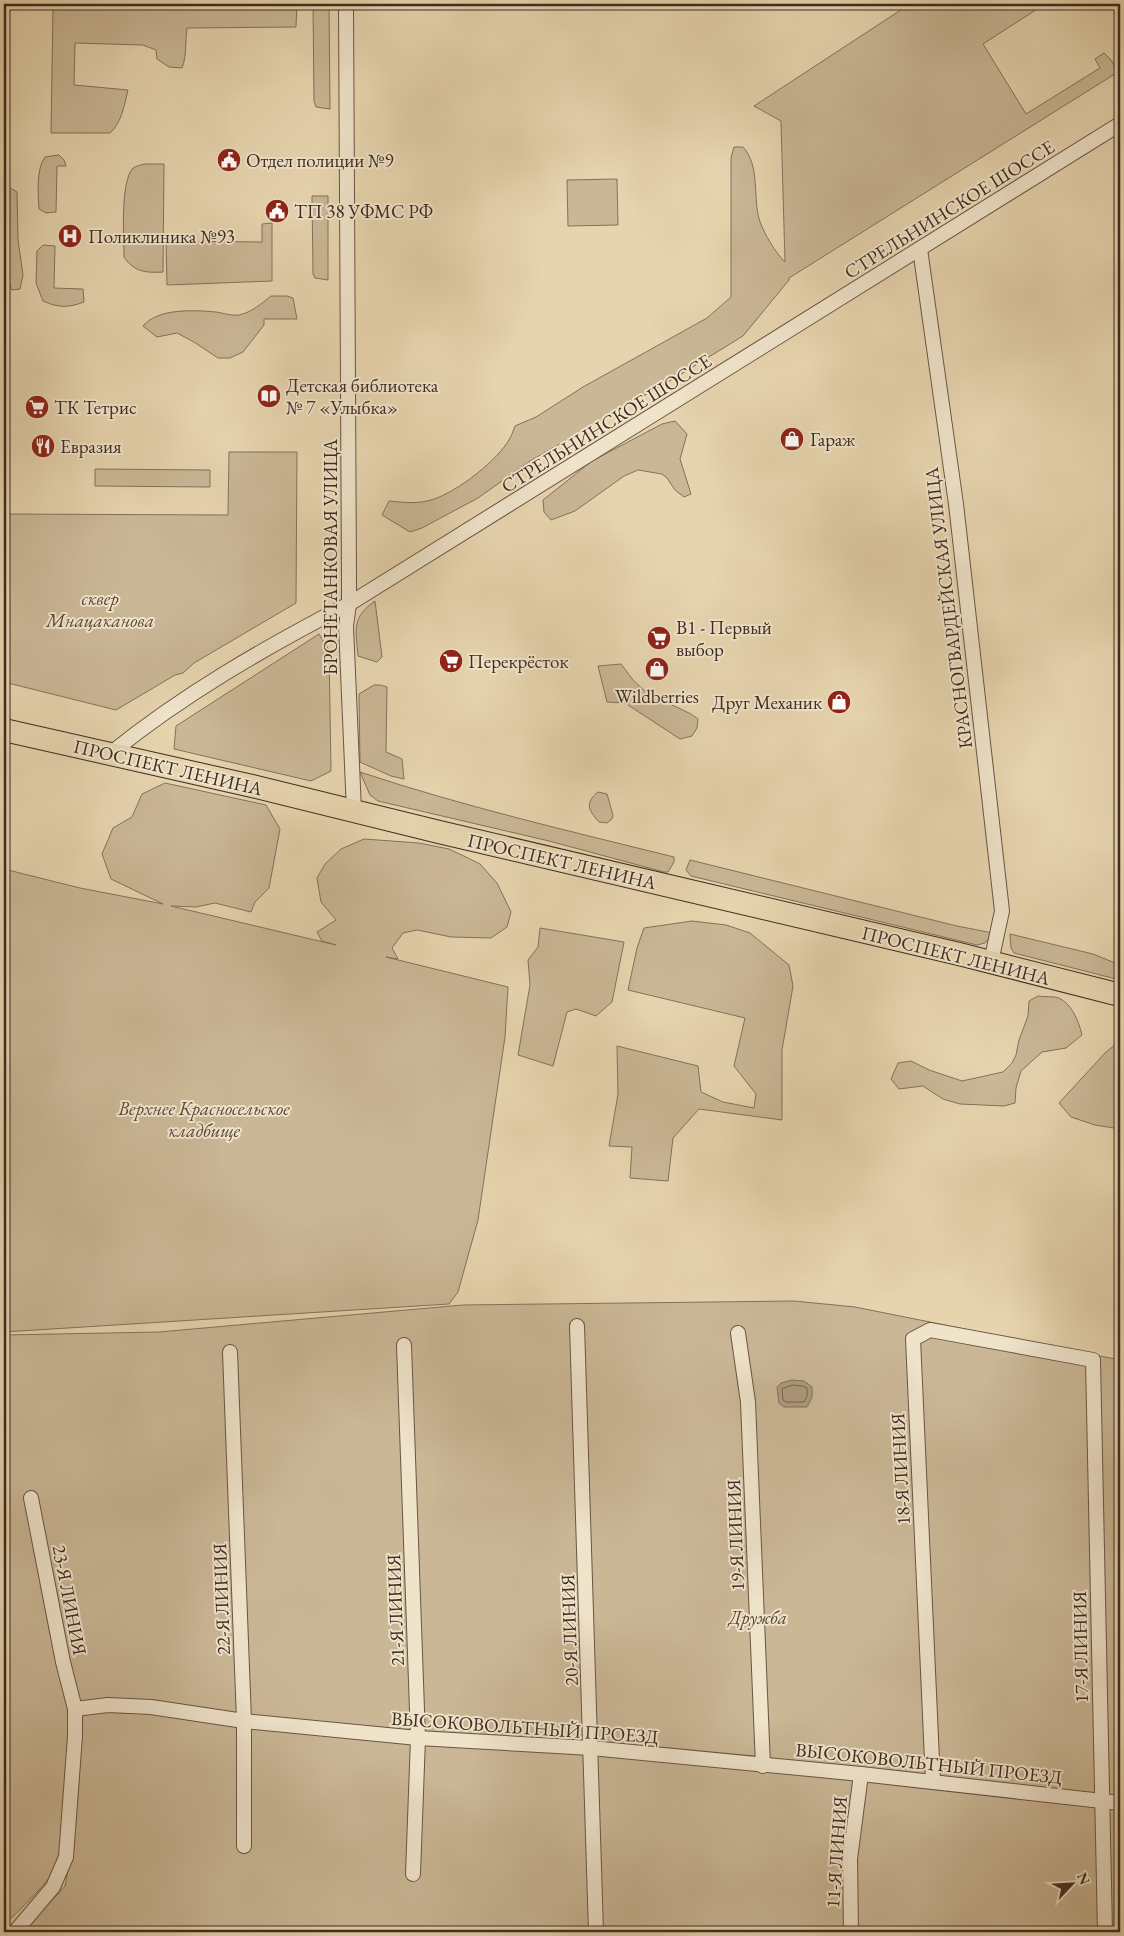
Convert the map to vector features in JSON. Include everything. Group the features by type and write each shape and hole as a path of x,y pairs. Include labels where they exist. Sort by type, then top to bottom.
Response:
{"main road":[{"name":"ПРОСПЕКТ ЛЕНИНА","path":"4,730 111,753 991,962 1120,995"}],"street":[{"name":"БРОНЕТАНКОВАЯ УЛИЦА","path":"346,4 349,604 346,626 354,811"},
{"name":"СТРЕЛЬНИНСКОЕ ШОССЕ","path":"111,753 148,724 250,657 349,604 786,334 920,248 1118,130"},
{"name":"КРАСНОГВАРДЕЙСКАЯ УЛИЦА","path":"920,248 956,504 1002,911 991,962"},
{"name":"20-Я ЛИНИЯ","path":"577,1326 596,1932"},
{"name":"18-Я ЛИНИЯ","path":"934,1782 913,1339 930,1330 1092,1360"},
{"name":"19-Я ЛИНИЯ","path":"738,1333 748,1402 763,1766"},
{"name":"21-Я ЛИНИЯ","path":"404,1345 418,1738 413,1874"},
{"name":"22-Я ЛИНИЯ","path":"230,1352 244,1721 244,1846"},
{"name":"17-Я ЛИНИЯ","path":"1092,1360 1105,1932"},
{"name":"23-Я ЛИНИЯ","path":"31,1498 63,1662 75,1708"},
{"name":"ВЫСОКОВОЛЬТНЫЙ ПРОЕЗД","path":"75,1708 108,1705 152,1707 244,1721 418,1738 591,1748 861,1774 1120,1803"},
{"path":"15,1932 53,1887 66,1856 75,1708"},
{"name":"11-Я ЛИНИЯ","path":"851,1932 850,1859 861,1774"}],"green space":[{"path":"4,4 297,4 296,27 187,28 182,68 169,67 157,59 156,50 143,45 75,43 74,85 128,90 124,108 120,119 110,133 51,133 53,8 4,6"},
{"path":"313,4 329,4 330,109 316,107 314,101"},
{"path":"910,4 1045,4 983,44 1026,114 1100,68 1095,59 1104,53 1118,72 789,278 743,336 678,376 530,461 478,498 422,528 410,532 382,515 389,501 413,503 427,501 460,486 501,451 510,439 515,426 536,417 583,387 707,318 731,297 731,158 734,147 743,147 749,155 754,173 756,203 760,222 771,243 785,262 781,121 754,106"},
{"path":"59,155 64,160 66,166 57,166 56,212 46,213 39,209 38,182 40,168 45,157"},
{"path":"144,164 164,164 163,272 136,269 124,257 124,197 126,185 133,168"},
{"path":"617,179 618,225 568,226 567,180"},
{"path":"4,186 17,192 18,240 23,275 20,289 12,290 4,272"},
{"path":"312,196 328,196 328,280 315,278 313,274"},
{"path":"272,223 272,281 167,285 166,241 262,242 262,224"},
{"path":"43,245 55,246 54,288 83,289 84,302 64,306 43,301 36,283 37,251"},
{"path":"271,296 293,298 297,319 264,319 264,325 243,352 230,358 218,358 177,333 157,337 143,326 150,320 167,313 207,311 230,315 244,314"},
{"path":"675,421 687,434 680,459 691,494 684,497 675,490 662,474 638,470 624,476 575,511 551,520 544,512 543,500 592,461 662,424"},
{"name":"сквер Мнацаканова","path":"229,452 297,452 296,603 194,663 183,673 175,675 116,710 4,682 4,514 228,515"},
{"path":"95,469 210,470 210,487 95,486"},
{"path":"375,601 382,657 377,662 358,656 356,631 362,613"},
{"path":"319,634 329,650 331,771 311,781 174,749 176,726"},
{"path":"621,664 633,680 647,693 698,719 697,728 692,736 680,739 625,703 607,702 598,666"},
{"path":"374,685 387,687 386,752 402,759 404,779 391,776 360,762 359,694"},
{"path":"360,772 476,807 674,857 674,862 668,872 664,872 549,841 378,801 370,795"},
{"name":"Верхнее Красносельское кладбище","path":"165,783 266,805 280,829 269,888 255,902 251,912 215,903 196,907 171,906 336,945 322,941 317,932 336,920 321,902 317,878 325,864 341,849 364,839 419,843 449,849 480,864 497,883 511,912 507,927 491,938 451,937 417,930 403,933 392,948 398,959 386,957 508,987 505,1037 478,1220 458,1292 449,1304 4,1332 4,869 80,888 163,904 111,879 102,854 113,828 132,817 142,794"},
{"path":"598,792 607,794 613,815 612,819 607,823 599,822 591,811 591,800"},
{"path":"690,860 957,926 993,933 985,943 977,945 691,876 686,870"},
{"path":"692,921 726,925 750,933 789,965 793,986 782,1050 782,1120 699,1109 673,1138 668,1181 630,1178 632,1147 609,1146 618,1094 617,1046 698,1066 701,1092 723,1102 754,1108 756,1094 734,1066 745,1018 628,990 637,948 644,928"},
{"path":"540,928 624,942 612,1002 596,1016 576,1009 567,1012 553,1066 518,1055 530,985 528,960 538,947"},
{"path":"1010,934 1093,954 1120,965 1120,980 1014,953 1011,948"},
{"path":"1038,996 1057,997 1068,1004 1082,1035 1066,1048 1042,1052 1021,1071 1016,1088 1015,1103 1004,1106 960,1104 943,1099 923,1086 899,1089 891,1079 898,1063 911,1061 929,1070 962,1081 1003,1072 1012,1063 1016,1055 1019,1040 1028,1016 1029,1001"},
{"path":"1120,1041 1120,1129 1095,1125 1071,1117 1059,1103 1106,1052"},
{"name":"Дружба","path":"794,1301 855,1307 1120,1360 1120,1932 23,1932 65,1886 73,1844 43,1885 7,1922 4,1922 4,1335 159,1332 463,1305"}],"water":[{"path":"792,1380 804,1381 812,1387 812,1397 807,1407 784,1407 779,1403 777,1387 781,1383"}],"place":[{"name":"Отдел полиции №9","path":"229,160"},
{"name":"ТП 38 УФМС РФ","path":"277,211"},
{"name":"Поликлиника №93","path":"70,236"},
{"name":"Детская библиотека № 7 «Улыбка»","path":"269,396"},
{"name":"ТК Тетрис","path":"37,407"},
{"name":"Гараж","path":"792,439"},
{"name":"Евразия","path":"43,446"},
{"name":"В1 - Первый выбор","path":"659,638"},
{"name":"Перекрёсток","path":"451,661"},
{"name":"Wildberries","path":"657,669"},
{"name":"Друг Механик","path":"839,702"}]}
